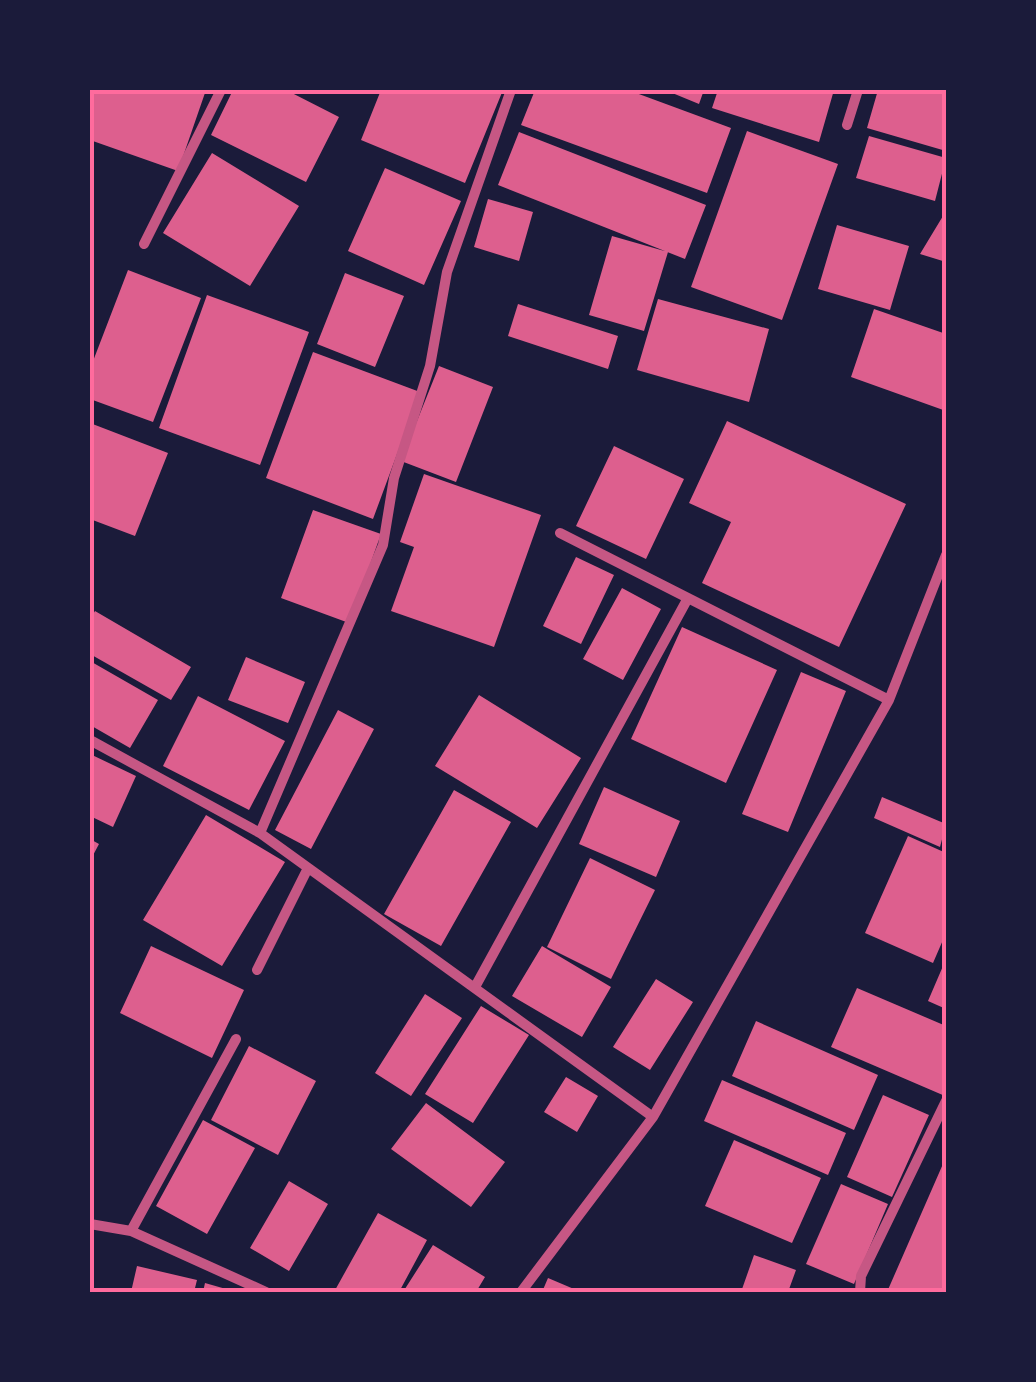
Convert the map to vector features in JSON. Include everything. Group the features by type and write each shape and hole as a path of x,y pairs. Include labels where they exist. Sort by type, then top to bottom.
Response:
{"street":[{"path":"144,244 221,90"},
{"path":"260,834 383,545 394,478 430,366 447,272 511,90"},
{"path":"847,125 858,90"},
{"path":"560,534 889,700"},
{"path":"522,1292 652,1117 889,700 946,555"},
{"path":"475,987 688,598"},
{"path":"90,740 260,834 652,1117"},
{"path":"257,970 308,868"},
{"path":"131,1232 236,1040"},
{"path":"860,1292 861,1276 946,1101"},
{"path":"90,1224 131,1232 266,1292"}],"building":[{"path":"90,90 206,90 178,171 90,140"},
{"path":"233,90 286,90 339,117 306,182 211,135"},
{"path":"381,90 503,90 465,183 361,140"},
{"path":"535,90 628,90 731,128 707,193 521,125"},
{"path":"665,90 704,90 699,104"},
{"path":"718,90 834,90 819,142 712,108"},
{"path":"878,90 946,90 946,151 867,128"},
{"path":"747,131 838,164 782,320 691,287"},
{"path":"519,132 706,205 685,259 498,185"},
{"path":"869,136 946,158 935,201 856,178"},
{"path":"212,153 299,206 250,286 163,233"},
{"path":"385,168 461,201 424,285 348,251"},
{"path":"488,199 533,212 519,261 474,247"},
{"path":"946,211 946,262 920,254"},
{"path":"837,225 909,246 890,310 818,289"},
{"path":"612,236 668,252 644,331 589,315"},
{"path":"128,270 201,298 153,422 90,399 90,369"},
{"path":"345,273 404,296 375,367 317,344"},
{"path":"207,295 309,332 260,465 159,428"},
{"path":"658,299 769,329 749,402 637,370"},
{"path":"518,304 618,336 608,369 508,336"},
{"path":"874,309 946,334 946,411 851,377"},
{"path":"313,352 420,392 373,519 266,478"},
{"path":"439,366 493,387 456,482 401,461"},
{"path":"727,421 906,504 839,647 702,583 731,522 689,503"},
{"path":"90,423 168,453 135,536 90,519"},
{"path":"614,446 684,479 646,559 576,526"},
{"path":"424,474 541,515 494,647 391,611 414,547 400,542"},
{"path":"313,510 381,534 349,623 281,598"},
{"path":"576,557 614,575 581,644 543,626"},
{"path":"622,588 661,609 623,680 583,659"},
{"path":"95,611 191,667 171,700 90,654 90,619"},
{"path":"682,627 777,670 726,783 631,739"},
{"path":"246,657 305,682 288,723 228,700"},
{"path":"90,661 158,700 130,748 90,725"},
{"path":"801,672 846,691 788,832 742,814"},
{"path":"479,695 581,758 537,828 435,766"},
{"path":"198,696 285,741 249,810 163,766"},
{"path":"338,710 374,729 311,849 275,830"},
{"path":"90,754 136,776 113,827 90,816"},
{"path":"604,787 680,821 656,877 579,844"},
{"path":"454,790 511,822 441,946 384,914"},
{"path":"882,797 946,824 940,847 874,818"},
{"path":"206,815 285,862 222,966 143,920"},
{"path":"908,836 946,853 946,933 933,963 865,933"},
{"path":"90,839 99,844 90,861"},
{"path":"590,858 655,890 611,979 547,947"},
{"path":"151,946 244,990 212,1058 120,1013"},
{"path":"542,946 611,987 582,1037 512,996"},
{"path":"946,959 946,1009 928,1001"},
{"path":"656,979 693,1002 650,1070 613,1047"},
{"path":"857,988 946,1026 945,1096 831,1047"},
{"path":"425,994 462,1018 411,1096 375,1073"},
{"path":"481,1006 529,1035 473,1123 425,1094"},
{"path":"756,1021 878,1075 854,1130 732,1076"},
{"path":"249,1046 316,1081 278,1155 211,1120"},
{"path":"566,1077 598,1096 577,1132 544,1112"},
{"path":"722,1080 846,1133 828,1175 704,1121"},
{"path":"883,1095 929,1115 892,1197 847,1177"},
{"path":"426,1103 505,1162 471,1207 391,1149"},
{"path":"203,1120 255,1148 207,1234 156,1206"},
{"path":"734,1140 821,1178 792,1243 705,1206"},
{"path":"946,1157 946,1286 943,1292 887,1292"},
{"path":"289,1181 328,1204 289,1271 250,1248"},
{"path":"841,1184 888,1204 854,1284 806,1264"},
{"path":"378,1213 427,1240 399,1292 334,1292"},
{"path":"433,1245 485,1277 476,1292 403,1292"},
{"path":"754,1255 796,1270 788,1292 741,1292"},
{"path":"137,1266 197,1280 194,1292 131,1292"},
{"path":"548,1278 581,1292 542,1292"},
{"path":"205,1283 233,1291 233,1292 203,1292"}]}
